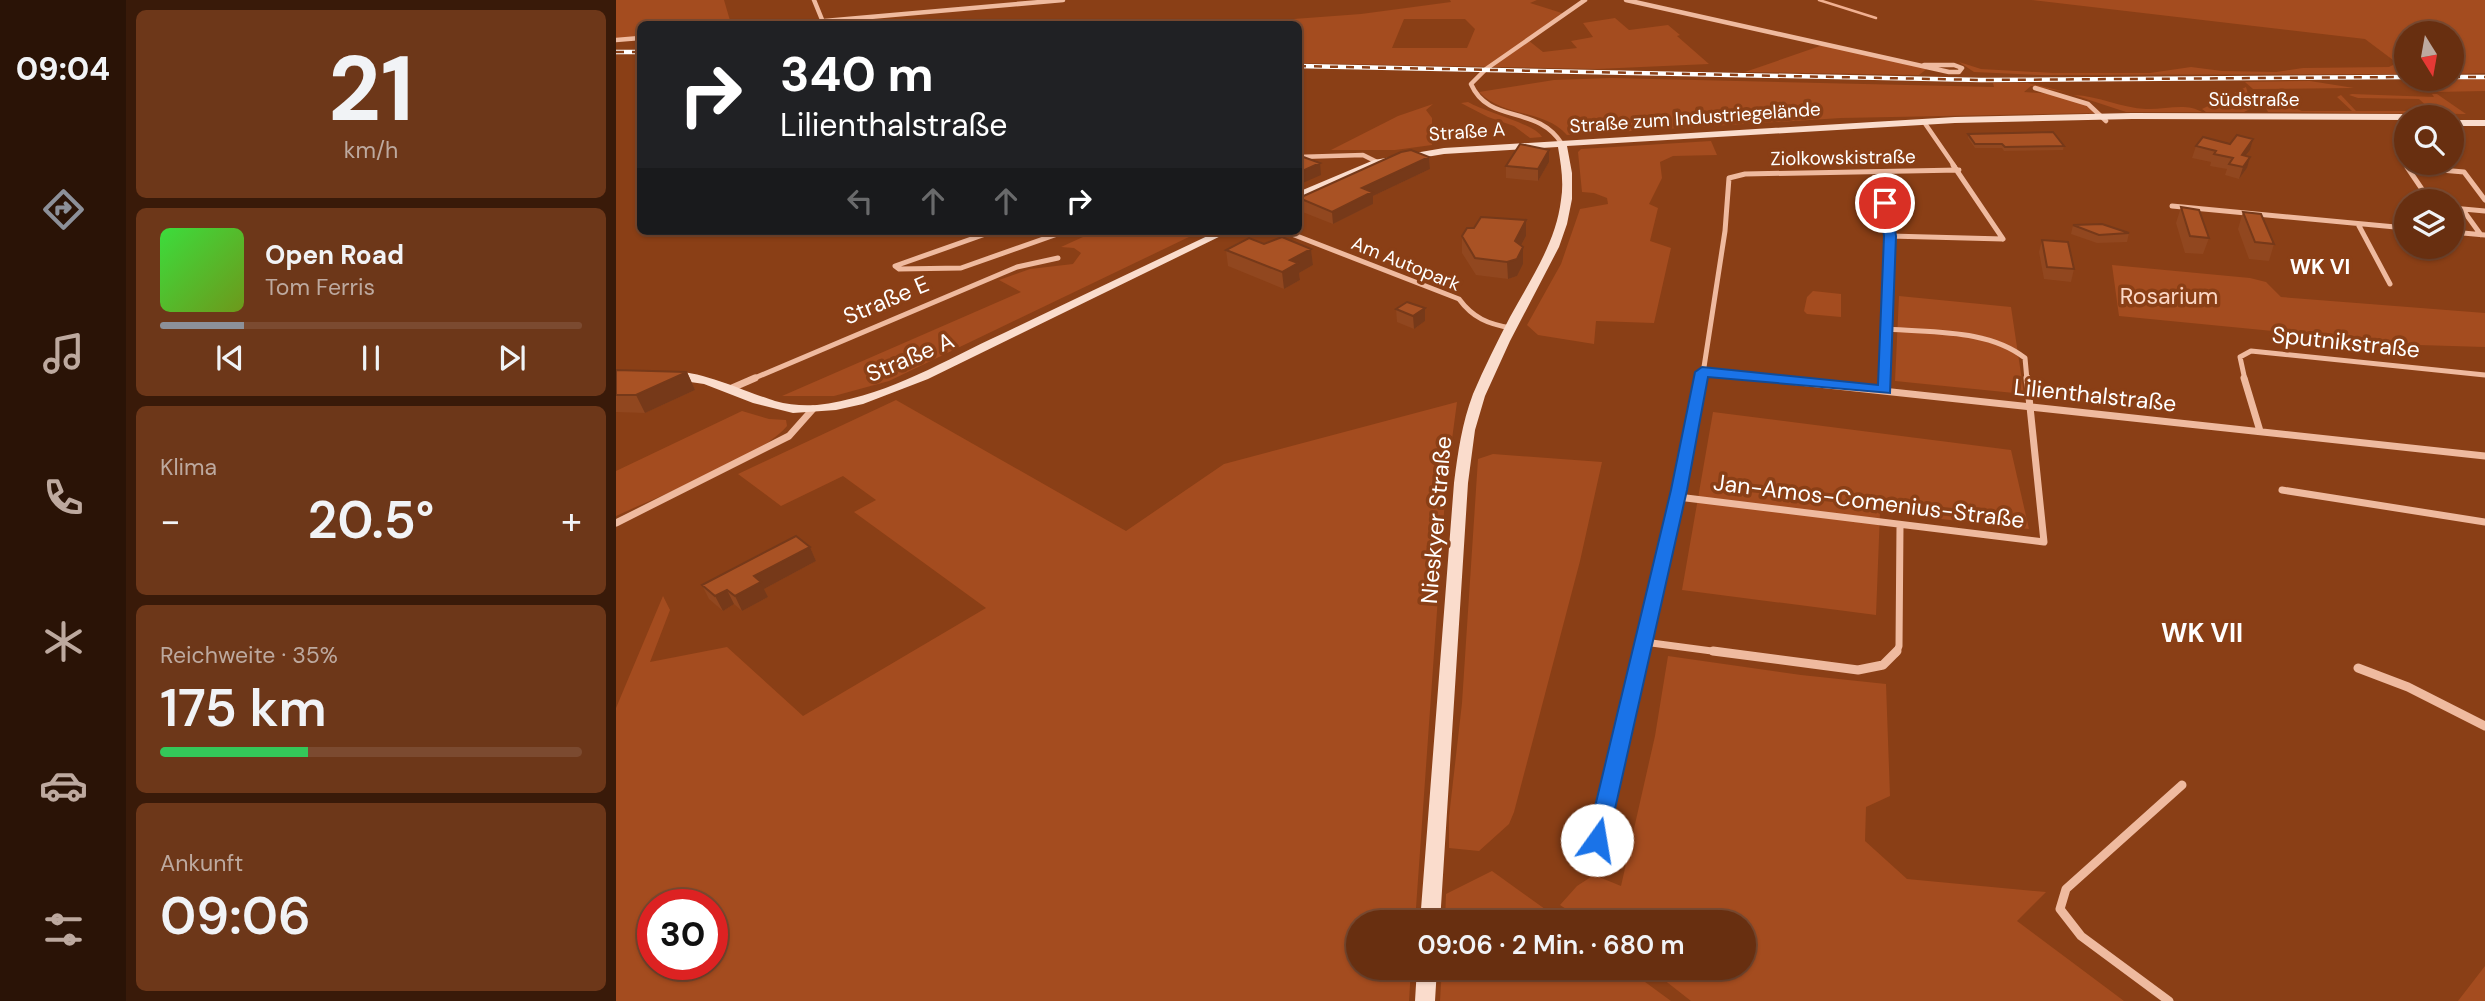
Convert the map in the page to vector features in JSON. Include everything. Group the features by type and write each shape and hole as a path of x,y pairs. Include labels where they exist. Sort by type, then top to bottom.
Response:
{"main road":[{"path":"2464,119 2485,118"},
{"name":"Südstraße","path":"2104,119 2394,120"},
{"name":"Straße zum Industriegelände","path":"1562,144 1927,122 1958,124 2104,119"},
{"path":"2464,121 2485,123"},
{"name":"Straße A","path":"1302,195 1377,162 1418,153 1562,144"},
{"name":"Nieskyer Straße","path":"1431,910 1461,483 1469,428 1480,396 1511,328 1552,253 1566,213 1569,178 1562,144"},
{"name":"Straße A","path":"813,409 866,398 905,384 1218,235"},
{"path":"657,374 707,379 732,388 760,403 785,409 813,409"},
{"path":"1424,1001 1426,980"}],"street":[{"path":"814,0 823,21"},
{"path":"834,21 1063,0"},
{"name":"Straße zum Industriegelände","path":"1562,144 1554,130 1547,125 1500,110 1477,98 1471,84 1481,72 1585,0"},
{"path":"1626,0 1950,72 1959,72 1962,68 1947,64 1924,65"},
{"path":"616,40 637,38"},
{"path":"2035,88 2078,100 2104,119"},
{"name":"Ziolkowskistraße","path":"1890,236 2003,239 1927,122"},
{"path":"1302,157 1363,155 1377,162"},
{"path":"2422,189 2407,167 2464,172 2485,200"},
{"name":"Ziolkowskistraße","path":"1702,372 1709,344 1725,231 1729,178 1745,174 1959,170"},
{"path":"1874,172 1885,203 1890,236 1885,390"},
{"path":"2172,206 2394,227"},
{"path":"2464,209 2485,212"},
{"path":"2464,210 2483,235"},
{"path":"2358,224 2390,284"},
{"path":"2464,233 2483,235"},
{"name":"Straße E","path":"982,235 895,266 900,269 961,268 1055,235"},
{"name":"Am Autopark","path":"1294,235 1459,299 1466,311 1484,324 1511,328"},
{"name":"Straße E","path":"732,388 1017,267 1058,258"},
{"path":"1888,329 1989,340 2013,348 2026,361 2031,405"},
{"name":"Sputnikstraße","path":"2260,431 2239,361 2240,357 2251,351 2485,374"},
{"path":"1593,858 1678,497 1702,372"},
{"name":"Lilienthalstraße","path":"1702,372 2031,405 2485,456"},
{"name":"Jan-Amos-Comenius-Straße","path":"1678,497 2044,542 2031,405"},
{"path":"616,523 789,436 813,409"},
{"path":"2282,490 2485,522"},
{"path":"1644,642 1858,670 1885,665 1893,660 1899,646 1900,526"},
{"path":"2358,668 2408,687 2485,726"},
{"path":"2169,1001 2081,936 2060,909 2066,889 2182,785"}],"green space":[{"path":"616,0 724,0 730,21 637,21 637,38 616,40"},
{"path":"1450,0 1537,0 1530,3 1565,14 1528,40 1543,52 1577,48 1571,41 1593,37 1583,23 1615,18 1629,30 1668,25 1709,64 1597,69 1302,63 1302,21 1266,21 1361,14 1451,2","holes":["1404,19 1465,19 1475,29 1467,48 1392,48"]},
{"path":"2031,0 2485,0 2485,73 2464,74 2464,21 2394,21 2394,61 2365,39"},
{"path":"1823,45 1928,68 1919,75 1745,72"},
{"path":"1959,62 1981,69 2053,73 2150,73 2191,67 2222,71 2276,72 2303,68 2389,67 2394,64 2394,74 2040,75 1974,72"},
{"path":"1611,78 1994,87 1993,83 2028,83 2066,92 2031,86 2024,92 2053,94 2088,106 2097,113 1841,118 1567,135 1547,121 1500,106 1479,92 1554,80"},
{"path":"2464,79 2485,79 2485,91 2436,92 2435,91 2464,91"},
{"path":"2310,81 2354,88 2253,89 2245,82"},
{"path":"2246,87 2252,108 2244,112 2206,112 2202,109"},
{"path":"2432,94 2437,94 2453,105 2426,105 2419,99 2358,98 2349,95 2434,97"},
{"path":"2074,95 2137,108 2189,107 2202,112 2126,112"},
{"path":"2341,95 2356,111 2394,111 2394,113 2268,112 2265,106 2287,105 2302,111 2352,111 2337,97"},
{"path":"1468,102 1530,127 1542,137 1530,138 1514,126 1461,103"},
{"path":"1433,104 1426,110 1432,118 1432,145 1395,150 1331,150 1398,116"},
{"path":"1711,141 1717,155 1673,156 1660,162 1662,178 1649,204 1658,208 1650,241 1671,248 1654,323 1596,321 1594,344 1538,335 1527,325 1561,264 1580,209 1608,204 1607,198 1582,192 1578,152 1581,149"},
{"path":"1087,235 1191,236 889,381 834,396 782,396 1021,292 999,280 1030,269 1073,264 1081,253 1074,248 1061,247"},
{"name":"Rosarium","path":"2112,265 2250,278 2266,282 2281,297 2485,313 2485,347 2418,345 2119,316"},
{"path":"1813,291 1841,294 1841,317 1807,314 1804,311 1807,297"},
{"path":"1899,296 2011,307 2024,394 1895,381"},
{"path":"896,400 1126,531 1224,464 1457,402 1446,484 1416,910 1346,910 1346,980 1410,980 1409,1001 616,1001 616,708 663,596 670,610 650,662 727,647 803,716 986,608 854,512 876,500 843,476 781,506 738,474"},
{"path":"742,411 769,419 786,420 787,426 755,451 616,516 616,471"},
{"path":"1713,412 2011,450 2029,529 1880,512 1876,615 1682,590"},
{"path":"1493,454 1602,462 1580,561 1514,812 1509,824 1479,851 1449,848 1449,817 1462,703 1478,459"},
{"path":"1668,656 1886,684 1890,796 1866,807 1865,841 1907,879 2046,892 2017,921 2124,1001 1691,1001 1664,980 1756,980 1756,910 1568,910 1560,905 1577,886 1594,875 1621,886 1655,736"},
{"path":"1492,871 1546,910 1445,910 1446,894"},
{"path":"2485,966 2485,1001 2458,1001"},
{"path":"1441,980 1642,980 1671,1001 1440,1001"}],"building":[{"path":"2053,132 2064,146 2005,147 2002,144 1975,144 1968,134"},
{"path":"2237,135 2253,139 2242,155 2250,157 2243,167 2229,164 2233,158 2196,146 2203,137 2230,144"},
{"path":"1520,144 1549,150 1538,169 1506,166"},
{"path":"1411,150 1429,157 1362,188 1372,192 1332,212 1302,199 1302,197"},
{"path":"1302,156 1320,163 1302,171"},
{"path":"2181,207 2199,210 2209,238 2190,236"},
{"path":"2243,212 2261,214 2274,244 2255,242"},
{"path":"1481,217 1526,220 1515,241 1523,247 1517,259 1507,262 1475,258 1462,236 1467,228 1474,228"},
{"path":"2102,224 2129,233 2099,235 2073,225"},
{"path":"1282,237 1311,249 1290,260 1298,263 1282,272 1226,250 1249,238 1264,244"},
{"path":"2042,240 2068,242 2074,269 2047,267"},
{"path":"1407,302 1425,308 1413,316 1396,309"},
{"path":"616,370 687,372 636,395 616,395"},
{"path":"796,536 810,547 754,576 761,582 735,596 727,590 715,596 702,585"}],"waterway":[{"path":"1819,0 1876,18"}],"railway":[{"path":"616,52 637,52"},
{"path":"1302,66 1981,80 2394,77"},
{"path":"2464,77 2485,77"}],"district":[{"name":"WK VI","path":"2320,267"},
{"name":"WK VII","path":"2202,633"}],"route":[{"path":"1597,840 1679,490 1702,372 1885,390 1890,236 1885,203"}]}
